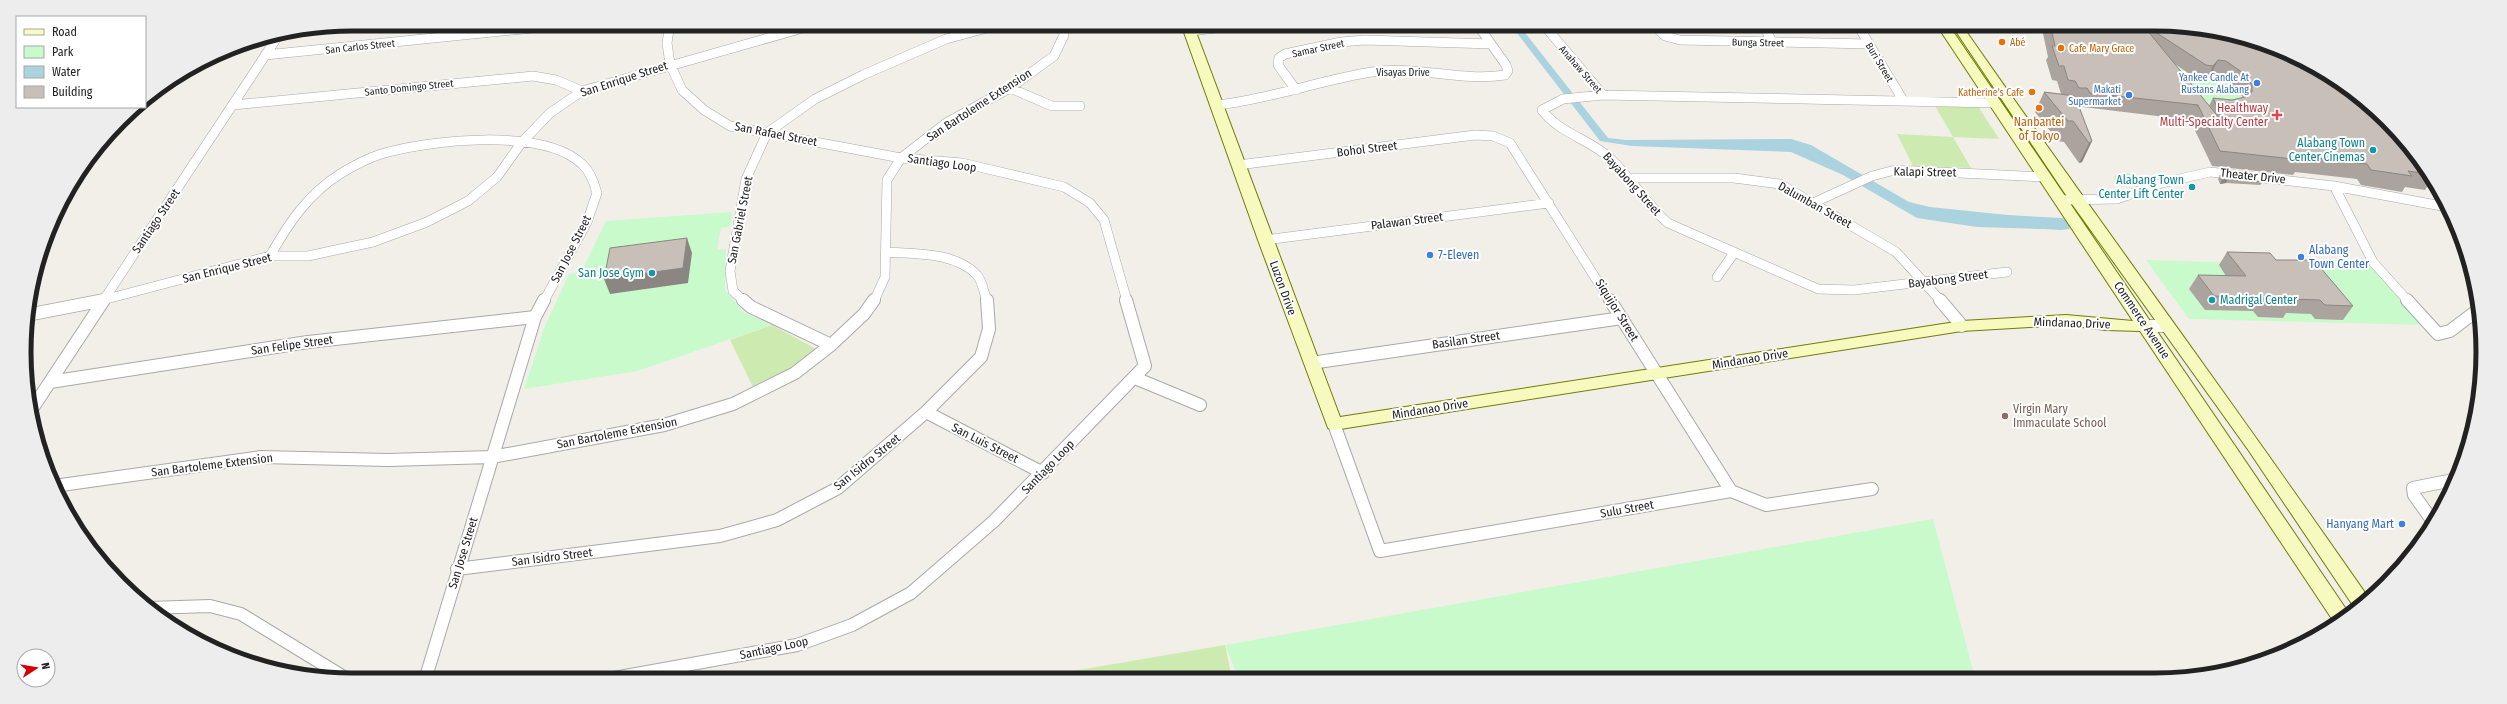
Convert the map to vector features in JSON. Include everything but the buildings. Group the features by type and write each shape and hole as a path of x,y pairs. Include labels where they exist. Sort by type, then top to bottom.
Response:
{"main road":[{"name":"Luzon Drive","path":"1190,31 1310,363 1334,424"},
{"name":"Commerce Avenue","path":"1947,31 2059,200 2146,326 2339,615"},
{"name":"Commerce Avenue","path":"1960,31 2077,200 2168,326 2359,599"},
{"name":"Mindanao Drive","path":"1334,424 1962,326 2066,320 2106,325 2146,326"},
{"path":"2252,483 2278,482"}],"street":[{"name":"San Carlos Street","path":"266,55 504,31"},
{"name":"San Rafael Street","path":"669,31 667,43 670,64 682,90 704,110 730,126 901,158"},
{"name":"San Enrique Street","path":"34,313 103,300 270,256 308,256 373,242 427,222 468,201 497,177 522,142 550,113 582,91 670,64 791,31"},
{"path":"767,132 815,99 863,75 946,39 976,31"},
{"name":"San Bartoleme Extension","path":"60,485 261,457 388,460 492,457 664,425 733,404 795,373 831,345 864,314 877,296 885,277 887,252 888,180 901,158 946,123 1010,88 1054,56 1064,35 1064,31"},
{"name":"Visayas Drive","path":"1218,105 1253,100 1374,72 1430,72 1487,78 1505,75 1508,71 1506,65 1482,31"},
{"name":"Anahaw Street","path":"1549,31 1603,95"},
{"name":"Bunga Street","path":"1657,31 1666,37 1680,40 1869,44"},
{"path":"1766,31 1772,42"},
{"name":"Buri Street","path":"1861,31 1904,100"},
{"name":"Santiago Street","path":"35,404 275,40"},
{"name":"Samar Street","path":"1296,90 1278,65 1279,58 1285,54 1341,42 1366,40 1491,44"},
{"name":"Santo Domingo Street","path":"233,105 533,76 556,80 582,91"},
{"path":"1010,88 1052,106 1080,106"},
{"name":"Bayabong Street","path":"1995,102 1603,95 1563,99 1549,104 1542,110 1549,122 1601,150 1627,178 1656,214 1668,223 1818,289 1854,290 2007,272"},
{"name":"San Gabriel Street","path":"767,132 746,179 730,271 733,291 751,307 831,345"},
{"name":"Bohol Street","path":"1238,165 1475,135 1496,136"},
{"name":"Siquijor Street","path":"1496,136 1510,143 1731,491"},
{"name":"San Jose Street","path":"270,256 287,224 308,198 339,175 368,159 422,145 478,141 522,142 576,159 590,172 597,193 587,222 535,317 457,569 427,673"},
{"name":"Santiago Loop","path":"642,673 797,645 852,625 912,593 994,521 1043,473 1145,366 1104,220 1090,203 1064,187 962,164 901,158"},
{"name":"Kalapi Street","path":"1813,203 1872,176 1896,170 2044,177"},
{"name":"Theater Drive","path":"2059,200 2117,199 2162,183 2210,172 2334,186 2440,205"},
{"name":"Dalumban Street","path":"1627,178 1734,178 1762,180 1780,184 1896,252 1962,326"},
{"path":"2334,186 2373,262 2438,334 2450,331 2473,313"},
{"name":"Palawan Street","path":"1265,240 1549,203"},
{"name":"San Isidro Street","path":"457,569 720,536 777,520 838,488 926,412 980,357 989,329 989,305 977,275 957,262 933,256 887,252"},
{"path":"1717,277 1734,253"},
{"name":"San Felipe Street","path":"50,382 308,342 535,317"},
{"name":"Basilan Street","path":"1310,363 1622,318"},
{"name":"Mindanao Drive","path":"2146,326 2168,326"},
{"path":"1135,378 1200,405"},
{"name":"San Luis Street","path":"926,412 1043,473"},
{"name":"Luzon Drive","path":"1334,424 1380,551"},
{"path":"2430,517 2414,495 2413,488 2449,481"},
{"path":"1731,491 1766,506 1872,489"},
{"name":"Sulu Street","path":"1380,551 1731,491"},
{"path":"158,608 210,606 241,614 334,672"}],"green space":[{"path":"2169,63 2211,72 2230,83 2238,90 2244,100 2204,111 2195,106"},
{"path":"1934,104 1978,106 1999,139 1953,137"},
{"path":"1897,134 1953,137 1971,168 1913,166"},
{"path":"2119,173 2127,173 2140,178 2121,186 2114,180 2115,176"},
{"path":"732,212 730,227 721,228 717,250 726,249 725,290 743,312 772,325 637,371 524,389 545,326 569,274 581,273 606,221"},
{"path":"2146,260 2372,267 2426,325 2189,319"},
{"path":"772,325 816,349 783,373 753,387 730,340"},
{"path":"1933,519 1974,673 1237,673 1225,645"},
{"path":"1225,645 1231,673 1061,673"}],"water":[{"path":"1515,31 1524,31 1608,138 1626,140 1791,139 1811,145 1909,202 1930,207 2037,218 2043,229 1977,227 1917,218 1843,175 1791,152 1632,146 1600,141"}],"waterway":[{"path":"2007,221 2061,224"}],"place":[{"name":"Abé","path":"2002,42"},
{"name":"Cafe Mary Grace","path":"2061,48"},
{"name":"Yankee Candle At Rustans Alabang","path":"2257,83"},
{"name":"Katherine's Cafe","path":"2032,92"},
{"name":"Makati Supermarket","path":"2129,95"},
{"name":"Nanbantei of Tokyo","path":"2039,108"},
{"name":"Healthway Multi-Specialty Center","path":"2277,115"},
{"name":"Alabang Town Center Cinemas","path":"2373,150"},
{"name":"Alabang Town Center Lift Center","path":"2192,187"},
{"name":"7-Eleven","path":"1430,255"},
{"name":"Alabang Town Center","path":"2301,257"},
{"name":"San Jose Gym","path":"652,273"},
{"name":"Madrigal Center","path":"2212,300"},
{"name":"Virgin Mary Immaculate School","path":"2005,416"},
{"name":"Hanyang Mart","path":"2402,524"}]}
